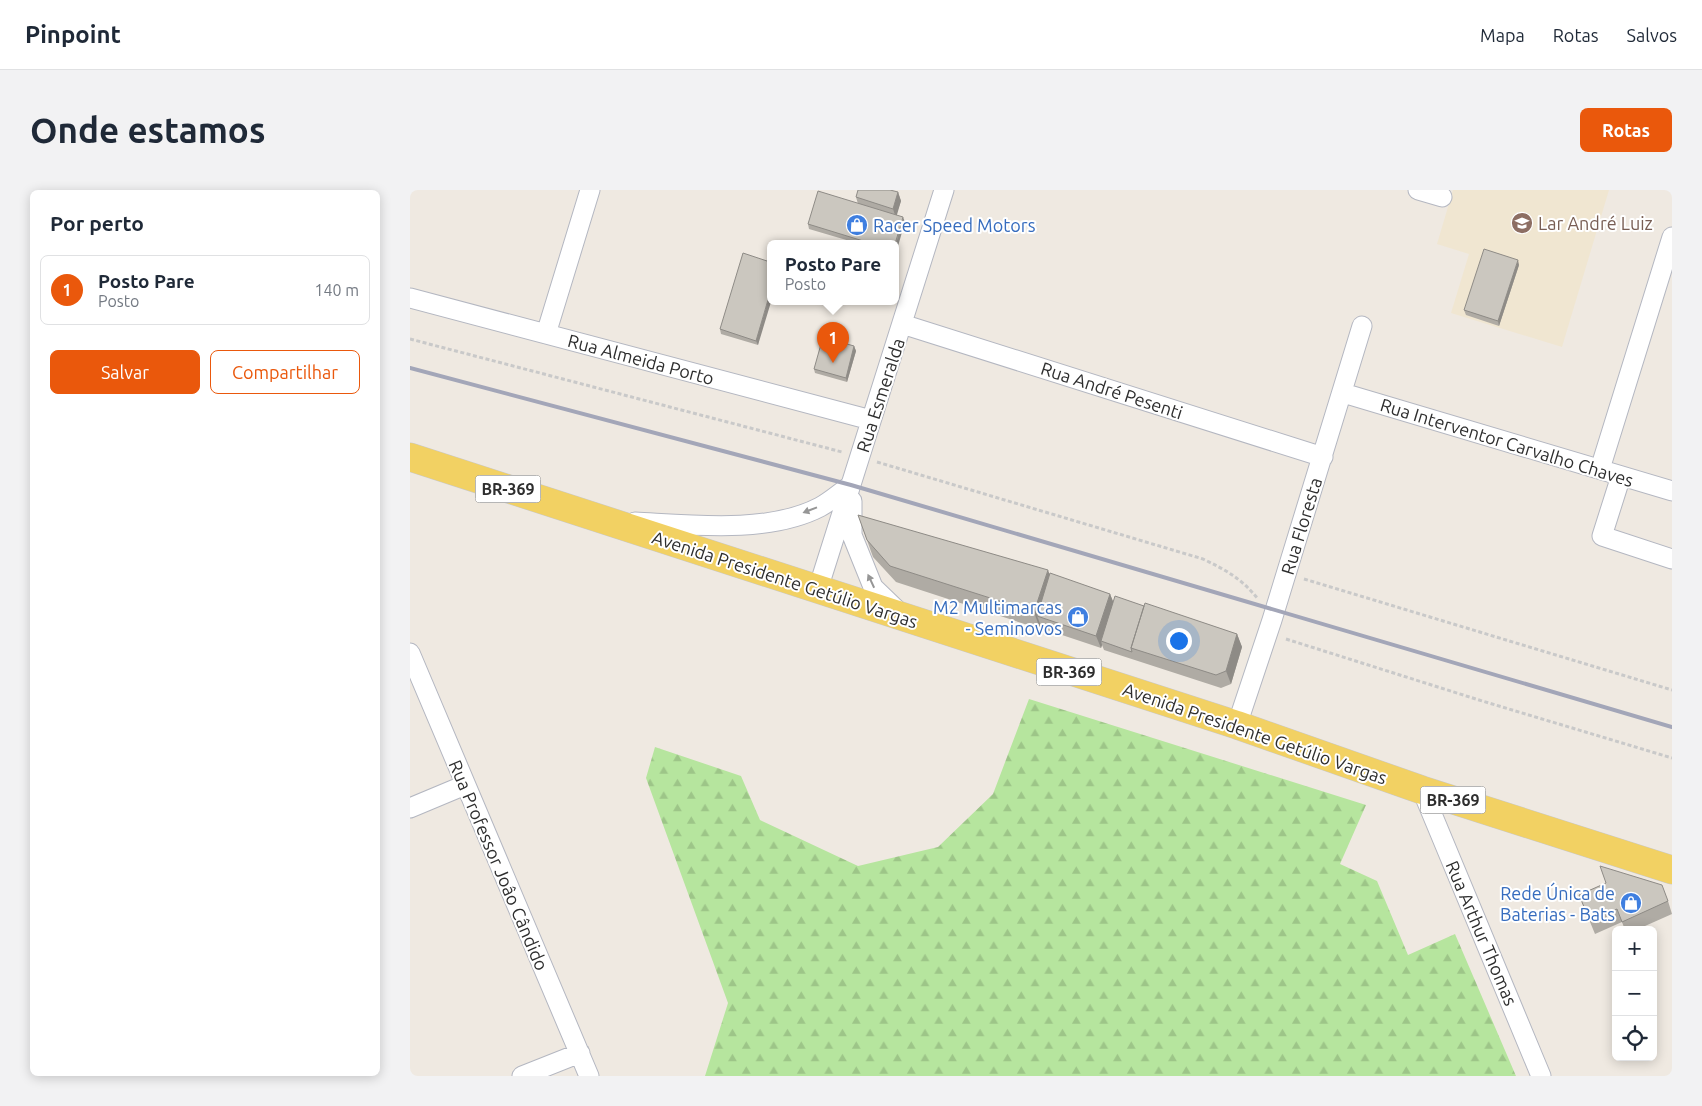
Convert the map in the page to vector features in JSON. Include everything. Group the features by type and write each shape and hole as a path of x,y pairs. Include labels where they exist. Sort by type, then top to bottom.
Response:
{"main road":[{"name":"Avenida Presidente Getúlio Vargas","path":"410,457 903,616 980,643 1236,725 1422,790 1672,870"}],"street":[{"path":"546,334 590,190"},
{"name":"Rua Esmeralda","path":"818,589 944,190"},
{"path":"1418,190 1442,197"},
{"path":"1600,469 1672,237"},
{"name":"Rua Almeida Porto","path":"410,298 871,420"},
{"name":"Rua André Pesenti","path":"902,324 1323,457"},
{"name":"Rua Floresta","path":"1236,725 1272,620 1362,326"},
{"name":"Rua Interventor Carvalho Chaves","path":"1343,393 1672,491"},
{"path":"1621,476 1602,536 1672,559"},
{"path":"605,521 705,526 749,525 793,517 820,507 852,485"},
{"name":"Rua Esmeralda","path":"852,485 852,535 873,587 903,616"},
{"name":"Rua Professor Joâo Cândido","path":"410,653 589,1076"},
{"path":"410,808 465,785"},
{"name":"Rua Arthur Thomas","path":"1422,790 1541,1076"},
{"path":"522,1076 580,1053"}],"path":[{"path":"410,339 860,457 1202,559 1228,572 1248,586 1287,640 1672,758"},
{"path":"1286,574 1672,690"}],"shaded area":[{"path":"1453,190 1609,190 1562,347 1451,313 1469,254 1437,244"}],"green space":[{"path":"1029,699 1366,805 1340,864 1377,881 1408,955 1455,934 1516,1076 705,1076 728,1003 646,778 655,747 741,776 760,820 858,866 938,847 993,794"}],"building":[{"path":"858,190 890,190 898,192 893,209 856,197"},
{"name":"Racer Speed Motors","path":"818,191 903,217 896,240 860,240 808,224"},
{"path":"1484,249 1518,260 1498,321 1464,310"},
{"path":"743,253 767,261 767,303 756,341 720,329"},
{"path":"823,337 854,346 846,378 814,369"},
{"path":"858,515 1048,570 1034,612 890,566 867,540"},
{"name":"M2 Multimarcas - Seminovos","path":"1050,573 1110,594 1096,636 1037,616"},
{"path":"1115,596 1144,606 1131,648 1132,652 1101,641"},
{"path":"1145,603 1237,634 1226,671 1216,675 1131,648"},
{"path":"1600,866 1662,885 1668,901 1622,922 1617,909 1590,921 1579,895 1606,883"}],"railway":[{"path":"410,368 851,485 1672,727"}],"place":[{"name":"Lar André Luiz","path":"1522,223"},
{"name":"Racer Speed Motors","path":"857,225"},
{"name":"Posto Pare","path":"833,363"},
{"name":"M2 Multimarcas - Seminovos","path":"1078,617"},
{"name":"Rede Única de Baterias - Bats","path":"1631,903"}]}
